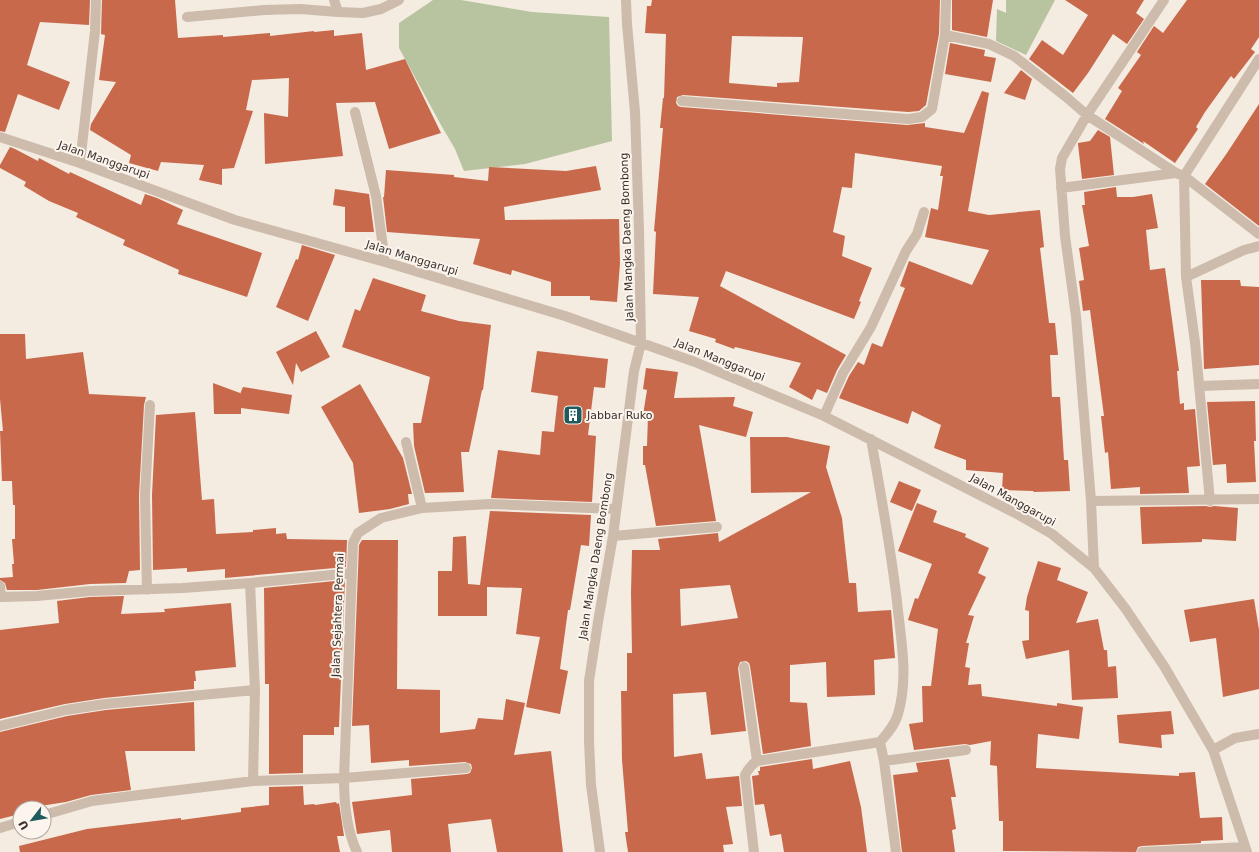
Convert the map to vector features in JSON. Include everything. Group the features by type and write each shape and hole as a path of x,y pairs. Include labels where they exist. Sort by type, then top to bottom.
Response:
{"street":[{"path":"80,163 95,31 96,0"},
{"path":"334,0 338,12"},
{"path":"187,17 264,10 300,9 362,13 381,9 399,0"},
{"name":"Jalan Mangka Daeng Bombong","path":"600,852 591,785 589,680 613,536 634,372 641,343 635,112 626,0"},
{"path":"682,100 908,119 922,117 932,109 945,35 946,0"},
{"path":"1094,568 1091,501 1076,316 1065,236 1060,168 1062,158 1087,116 1164,0"},
{"path":"945,35 990,44 1014,56 1065,96 1087,116 1180,175 1259,234"},
{"path":"1210,500 1200,386 1186,278 1180,175 1259,60"},
{"path":"355,112 376,196 385,262"},
{"name":"Jalan Manggarupi","path":"0,138 80,163 235,220 385,262 565,316 695,362 824,416 1017,514 1052,534 1094,568 1125,608 1164,666 1213,750 1246,850"},
{"path":"1061,188 1180,175"},
{"path":"824,416 843,373 871,327 906,251 917,234 924,212"},
{"path":"1186,278 1244,250 1259,246"},
{"path":"1200,386 1259,384"},
{"path":"147,590 145,495 150,405"},
{"path":"754,852 745,775 749,767 757,761 880,742 889,732 898,715 903,687 904,657 896,586 871,439"},
{"path":"406,442 422,508"},
{"path":"1091,501 1259,499"},
{"name":"Jalan Sejahtera Permai","path":"357,852 347,813 344,793 344,778 353,544 358,533 381,518 422,508 490,504 616,509"},
{"path":"613,536 717,526"},
{"path":"0,586 1,598 90,591 147,590 250,583 352,573"},
{"path":"250,583 255,690 253,781"},
{"path":"744,667 757,761"},
{"path":"0,726 66,710 105,704 255,690"},
{"path":"1213,750 1235,738 1259,734"},
{"path":"880,742 884,761 896,852"},
{"path":"884,761 966,750"},
{"path":"52,813 92,801 253,781 344,778 466,768"},
{"path":"0,828 12,824"},
{"path":"1142,852 1246,850"}],"green space":[{"path":"433,0 461,0 532,12 609,17 612,141 525,164 464,171 455,149 399,48 399,23"},
{"path":"1006,0 1055,0 1026,55 996,41 997,9 1006,13"}],"building":[{"path":"0,0 90,0 89,25 40,22 27,65 70,82 59,110 18,94 5,132 0,131"},
{"path":"102,0 175,0 178,38 223,35 223,37 270,33 270,36 334,30 334,36 362,33 366,70 405,59 441,133 389,149 375,102 336,103 343,156 265,164 264,113 288,117 289,78 252,80 246,110 253,111 234,168 222,169 222,185 199,180 204,165 161,162 158,171 129,163 131,155 90,130 91,124 116,82 99,80 105,35 101,34"},
{"path":"652,0 940,0 939,34 926,105 919,111 908,112 683,95 677,97 676,103 681,107 907,125 925,123 925,127 964,133 982,91 989,93 968,211 989,215 1040,210 1044,247 1040,248 1049,323 1055,323 1058,355 1050,355 1052,397 1060,397 1064,460 1068,460 1070,491 1034,492 1002,490 1003,473 966,470 966,460 934,448 941,425 912,411 908,424 839,398 849,376 858,362 864,365 872,343 882,347 905,288 900,286 909,261 972,285 989,250 925,237 931,208 938,210 943,176 940,176 942,166 855,153 852,188 842,187 833,232 845,236 842,256 872,268 859,301 861,302 854,319 726,271 720,286 846,355 837,370 827,393 817,389 812,400 789,387 801,363 735,347 734,349 715,342 716,339 689,331 699,297 653,294 656,232 654,231 663,128 660,128 664,98 666,34 645,33 647,6 651,6","holes":["732,36 803,37 799,82 777,83 777,87 729,83"]},
{"path":"952,0 993,0 987,37 952,30"},
{"path":"1065,0 1144,0 1136,13 1144,19 1127,44 1113,34 1073,93 1029,59 1042,40 1063,55 1088,15"},
{"path":"1187,0 1259,0 1259,37 1251,49 1255,52 1234,79 1231,76 1205,112 1196,127 1198,129 1175,163 1143,141 1144,144 1105,119 1122,91 1118,88 1141,55 1137,52 1154,26 1163,33"},
{"path":"950,43 985,50 984,56 996,58 991,82 945,74"},
{"path":"1021,70 1032,79 1025,100 1004,93"},
{"path":"1259,104 1259,226 1205,184"},
{"path":"1098,130 1110,137 1114,175 1082,179 1078,143 1090,141"},
{"path":"10,147 38,161 39,158 69,174 70,172 141,205 145,194 157,198 183,210 177,224 262,253 247,297 178,274 179,270 123,245 125,240 76,217 78,213 49,201 24,186 26,182 0,168 0,165"},
{"path":"596,166 601,190 504,207 505,220 619,219 620,263 617,302 590,300 590,296 551,296 551,282 512,270 511,275 473,264 480,239 387,232 383,197 386,170 454,175 454,177 488,181 489,167 566,171"},
{"path":"1116,187 1117,197 1133,197 1152,194 1158,228 1146,230 1150,270 1165,268 1179,371 1177,371 1180,404 1184,403 1184,410 1195,409 1200,466 1187,467 1189,493 1140,494 1140,487 1111,489 1108,452 1105,453 1101,416 1104,416 1090,310 1083,311 1079,281 1084,280 1079,248 1089,246 1082,205 1085,205 1084,192"},
{"path":"335,189 369,194 374,232 345,232 345,207 333,205"},
{"path":"302,245 335,255 308,321 276,307 296,259 298,260"},
{"path":"373,278 426,295 421,311 459,321 491,325 483,390 469,452 461,452 464,492 425,493 414,446 413,423 421,423 430,377 342,347 355,309 360,311"},
{"path":"1201,280 1240,280 1241,286 1259,287 1259,365 1204,369"},
{"path":"316,331 330,357 301,372 296,363 293,385 276,352"},
{"path":"0,334 25,334 26,359 83,352 89,394 146,397 144,405 139,495 140,570 129,571 126,583 90,584 37,590 7,590 5,583 0,580 0,578 13,577 12,564 14,564 12,539 15,539 15,505 13,505 12,481 2,481 0,431 3,431 0,399"},
{"path":"537,351 608,359 605,388 594,387 588,435 596,436 592,502 491,498 498,450 540,455 542,431 554,432 558,396 531,392"},
{"path":"646,368 678,372 674,398 735,397 733,406 753,412 746,437 699,425 716,521 656,526 645,465 643,465 643,446 647,446 648,416 643,415 647,390 643,389"},
{"path":"213,383 240,394 243,387 292,395 289,414 241,408 241,414 214,414"},
{"path":"360,384 403,458 412,494 408,494 409,504 390,509 359,513 353,463 321,407"},
{"path":"1255,401 1256,441 1254,441 1256,482 1227,483 1226,464 1213,465 1207,402"},
{"path":"195,412 202,500 214,499 216,534 253,532 253,530 276,528 276,534 286,533 287,539 347,540 346,567 225,578 225,569 187,572 187,568 153,570 152,495 156,415"},
{"path":"750,437 787,437 830,446 826,467 842,518 849,583 856,583 858,612 891,610 895,658 874,660 875,695 827,697 826,662 790,665 790,702 807,703 811,746 763,754 750,666 746,661 740,662 738,668 746,731 711,735 706,692 673,694 674,757 702,753 706,779 739,776 742,806 726,807 733,844 723,845 724,852 628,852 625,832 628,832 622,760 621,691 627,691 627,653 632,653 632,550 660,550 658,539 718,533 719,542 811,492 751,493","holes":["730,585 738,618 681,626 680,589"]},
{"path":"899,481 921,490 912,511 890,502"},
{"path":"917,503 937,511 933,522 966,534 965,537 989,548 978,573 986,577 968,615 974,616 966,643 969,643 965,667 970,668 968,685 981,684 982,696 1057,706 1057,703 1083,707 1079,739 1038,734 1036,768 1179,776 1179,773 1195,772 1200,818 1222,817 1223,840 1201,841 1201,843 1142,846 1138,847 1136,852 1003,851 1003,821 999,821 997,766 990,765 991,741 970,745 965,744 914,750 909,724 923,722 922,686 931,686 938,629 908,620 915,598 918,599 932,564 898,551"},
{"path":"1206,506 1238,508 1236,541 1202,539 1202,542 1142,544 1140,507"},
{"path":"490,511 591,515 589,546 581,545 570,610 568,610 560,669 568,671 560,714 526,707 540,637 516,634 522,588 487,587 487,616 438,616 438,571 452,571 453,537 466,536 468,584 480,585"},
{"path":"362,540 398,540 397,689 440,690 440,733 475,729 478,718 503,720 506,699 525,703 514,755 551,751 563,852 497,852 491,819 448,824 451,852 392,852 390,830 357,834 352,802 412,795 411,779 467,774 470,773 472,768 471,764 465,762 409,766 409,760 371,763 369,725 352,726 359,545"},
{"path":"1038,561 1061,568 1057,580 1088,592 1076,623 1098,619 1104,650 1107,650 1108,667 1116,666 1118,698 1072,700 1069,650 1026,659 1022,641 1029,640 1029,611 1025,610 1027,597"},
{"path":"345,580 339,727 334,727 334,735 303,735 303,773 269,774 269,684 265,684 264,588"},
{"path":"124,596 121,614 165,612 164,609 231,603 236,667 195,671 196,681 194,681 194,689 104,698 65,704 0,719 0,630 59,623 57,601 90,597"},
{"path":"1254,599 1259,630 1259,689 1223,697 1216,638 1190,642 1184,610"},
{"path":"194,702 195,751 125,751 131,790 91,795 52,804 52,800 12,800 12,816 0,819 0,732 67,716 106,710"},
{"path":"1171,711 1174,734 1161,735 1162,748 1119,743 1117,715"},
{"path":"812,759 813,769 850,761 861,807 867,852 784,852 781,834 770,836 764,804 755,805 752,776 759,775 758,771 760,771 760,767"},
{"path":"949,759 956,797 951,797 956,829 952,830 955,852 902,852 893,775 918,772 916,763"},
{"path":"303,786 304,805 339,803 344,836 337,836 340,852 20,852 19,846 43,840 52,840 52,838 87,829 181,818 181,820 241,812 241,808 269,805 269,787"}],"place":[{"name":"Jabbar Ruko","path":"573,415"}]}
